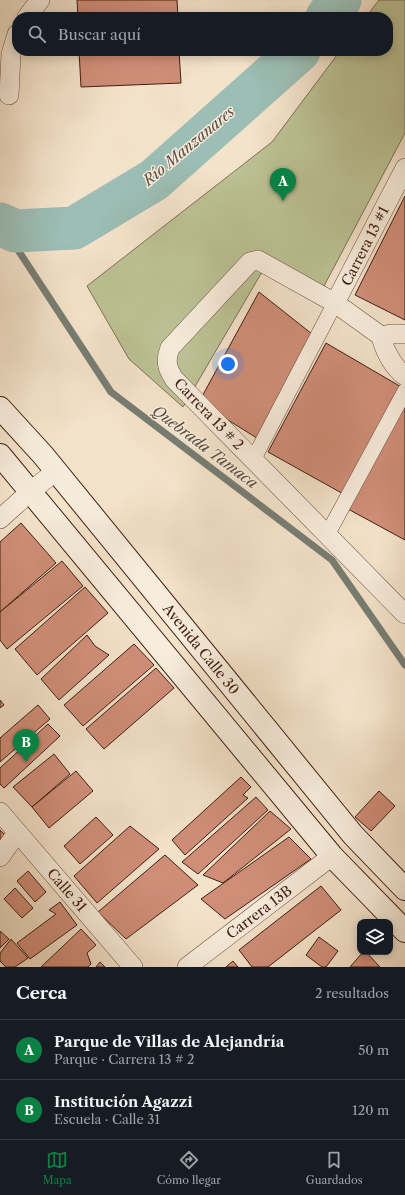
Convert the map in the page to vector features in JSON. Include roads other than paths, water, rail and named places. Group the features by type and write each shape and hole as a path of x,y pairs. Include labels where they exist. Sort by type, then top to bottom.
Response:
{"main road":[{"name":"Avenida Calle 30","path":"0,408 56,471 353,835 405,889"},
{"path":"0,455 332,856 405,931"}],"street":[{"path":"31,12 40,0"},
{"path":"9,95 12,51"},
{"name":"Carrera 13 #1","path":"336,303 405,168"},
{"name":"Carrera 13 # 2","path":"381,336 336,303 258,260 250,262 170,348 166,358 168,370 174,379 404,611"},
{"path":"253,460 336,303"},
{"path":"405,334 381,336 383,345 400,372 405,376"},
{"path":"327,535 405,391"},
{"path":"0,519 56,471"},
{"name":"Calle 31","path":"0,812 133,967"},
{"path":"0,857 17,832"},
{"name":"Carrera 13B","path":"187,967 332,856"}],"waterway":[{"name":"Río Manzanares","path":"331,12 340,0"},
{"name":"Río Manzanares","path":"0,224 15,231 74,228 154,180 293,56"},
{"name":"Quebrada Tamaca","path":"15,231 18,250 111,392 332,560 405,665"}],"place":[{"name":"Parque de Villas de Alejandría","path":"283,201"},
{"name":"Institución Agazzi","path":"26,762"}]}
